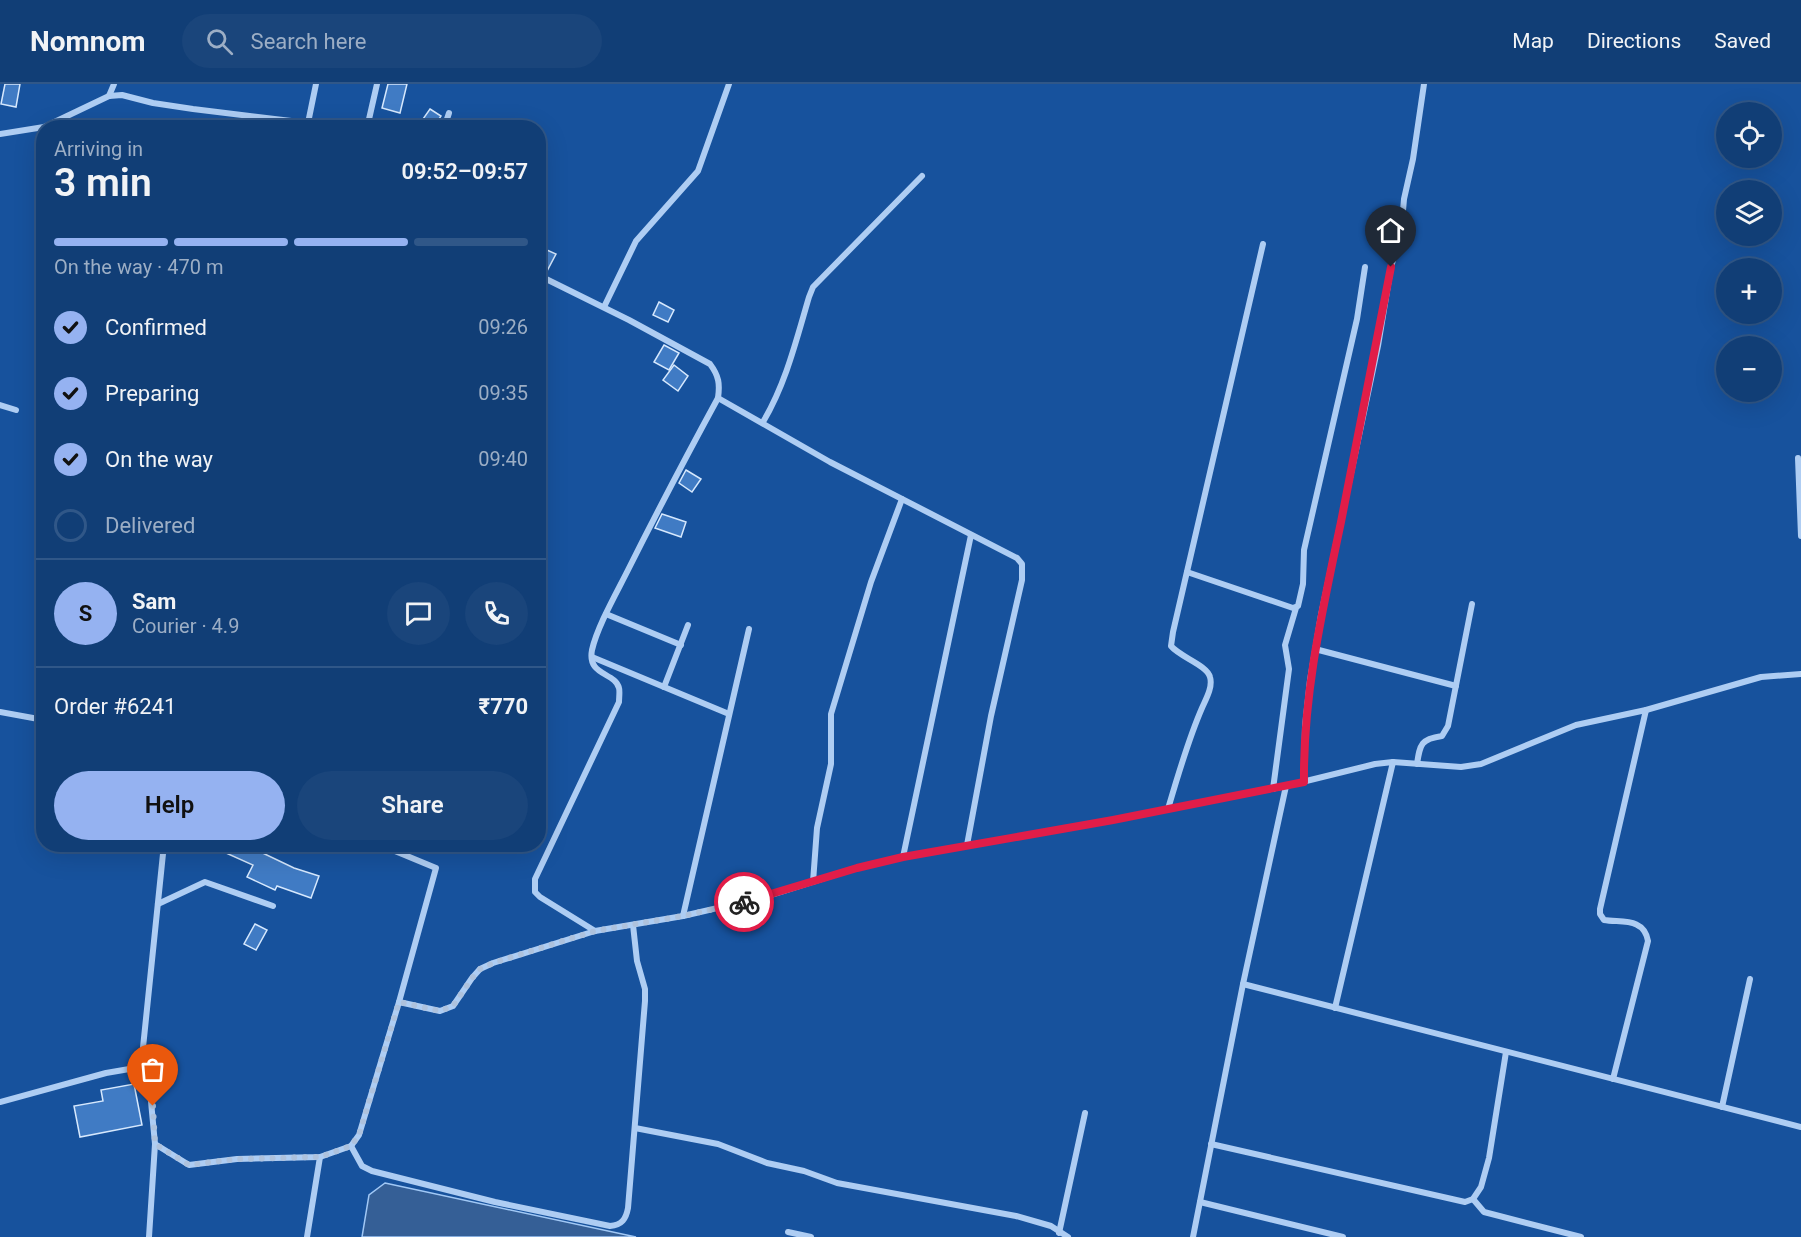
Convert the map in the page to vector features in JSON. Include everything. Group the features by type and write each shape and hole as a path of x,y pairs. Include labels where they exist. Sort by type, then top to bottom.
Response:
{"street":[{"path":"109,96 114,84"},
{"path":"311,120 316,84"},
{"path":"369,120 377,84"},
{"path":"604,308 636,241 698,171 729,84"},
{"path":"1304,782 1305,726 1315,649 1378,346 1391,267 1401,234 1404,199 1413,159 1424,84"},
{"path":"59,120 109,96 122,95 193,109 273,120"},
{"path":"447,120 449,113"},
{"path":"0,134 36,128"},
{"path":"763,422 776,401 788,372 808,297 813,288 921,176"},
{"path":"1167,809 1194,726 1209,691 1210,677 1205,669 1176,653 1170,646 1263,244"},
{"path":"1273,789 1288,669 1285,645 1300,601 1308,532 1357,319 1365,267"},
{"path":"546,279 710,364 718,375 720,385 718,398 606,614 592,650 592,657 599,673 615,681 620,688 619,702 540,867 534,886 540,897 595,931"},
{"path":"718,398 830,462 1017,558 1022,564 1023,570 991,716 967,845"},
{"path":"0,405 16,410"},
{"path":"1798,458 1801,536"},
{"path":"813,882 817,828 831,764 831,714 872,582 902,499"},
{"path":"903,857 971,535"},
{"path":"1187,572 1296,608"},
{"path":"1417,764 1422,743 1426,739 1446,733 1472,604"},
{"path":"606,614 681,645"},
{"path":"664,687 688,625"},
{"path":"683,916 749,629"},
{"path":"1315,649 1456,686"},
{"path":"592,657 729,714"},
{"path":"399,1002 440,1011 453,1006 480,969 493,963 595,931 683,916 765,897 857,868 903,857 1273,789 1375,764 1393,762 1461,767 1482,764 1576,725 1646,710 1761,677 1801,674"},
{"path":"1613,1079 1648,940 1647,934 1638,924 1604,920 1600,909 1646,710"},
{"path":"0,712 36,719"},
{"path":"1335,1008 1393,762"},
{"path":"1193,1237 1243,984 1286,786"},
{"path":"149,1237 155,1144 149,1080 141,1068 163,852"},
{"path":"155,1144 189,1165 237,1159 320,1157 351,1146 359,1135 436,868 397,852"},
{"path":"158,904 206,882 273,906"},
{"path":"351,1146 362,1166 372,1171 495,1203 610,1226 618,1225 627,1216 645,989 637,961 633,925"},
{"path":"1722,1107 1750,979"},
{"path":"1243,984 1801,1127"},
{"path":"1211,1144 1464,1202 1473,1199 1481,1187 1489,1158 1506,1052"},
{"path":"0,1102 106,1073 141,1068"},
{"path":"1059,1233 1084,1113"},
{"path":"635,1128 718,1144 767,1163 837,1183 1016,1216 1051,1226 1068,1237"},
{"path":"308,1237 320,1157"},
{"path":"1473,1199 1484,1212 1581,1237"},
{"path":"1200,1202 1343,1237"},
{"path":"788,1232 811,1237"}],"water":[{"path":"385,1183 636,1237 362,1237 369,1195"}],"building":[{"path":"5,84 20,84 16,107 1,104"},
{"path":"388,84 407,84 400,113 382,108"},
{"path":"430,109 441,116 438,120 423,119"},
{"path":"546,250 556,254 546,271"},
{"path":"659,302 674,310 668,322 653,315"},
{"path":"664,345 679,353 669,370 654,362"},
{"path":"674,365 688,376 678,391 663,380"},
{"path":"686,470 701,479 692,492 679,483"},
{"path":"662,514 686,522 681,537 655,528"},
{"path":"224,852 261,852 294,868 319,876 311,898 277,886 275,890 247,877 253,865"},
{"path":"255,924 267,930 256,950 244,944"},
{"path":"134,1084 142,1125 80,1137 74,1106 103,1101 101,1090"}],"way so far":[{"path":"153,1106 155,1144 189,1165 237,1159 320,1157 351,1146 359,1135 399,1002 440,1011 453,1006 480,969 493,963 595,931 683,916 744,902"}],"route":[{"path":"744,902 857,868 903,857 1113,820 1304,782 1305,726 1310,680 1359,428 1378,346 1391,267"}]}
